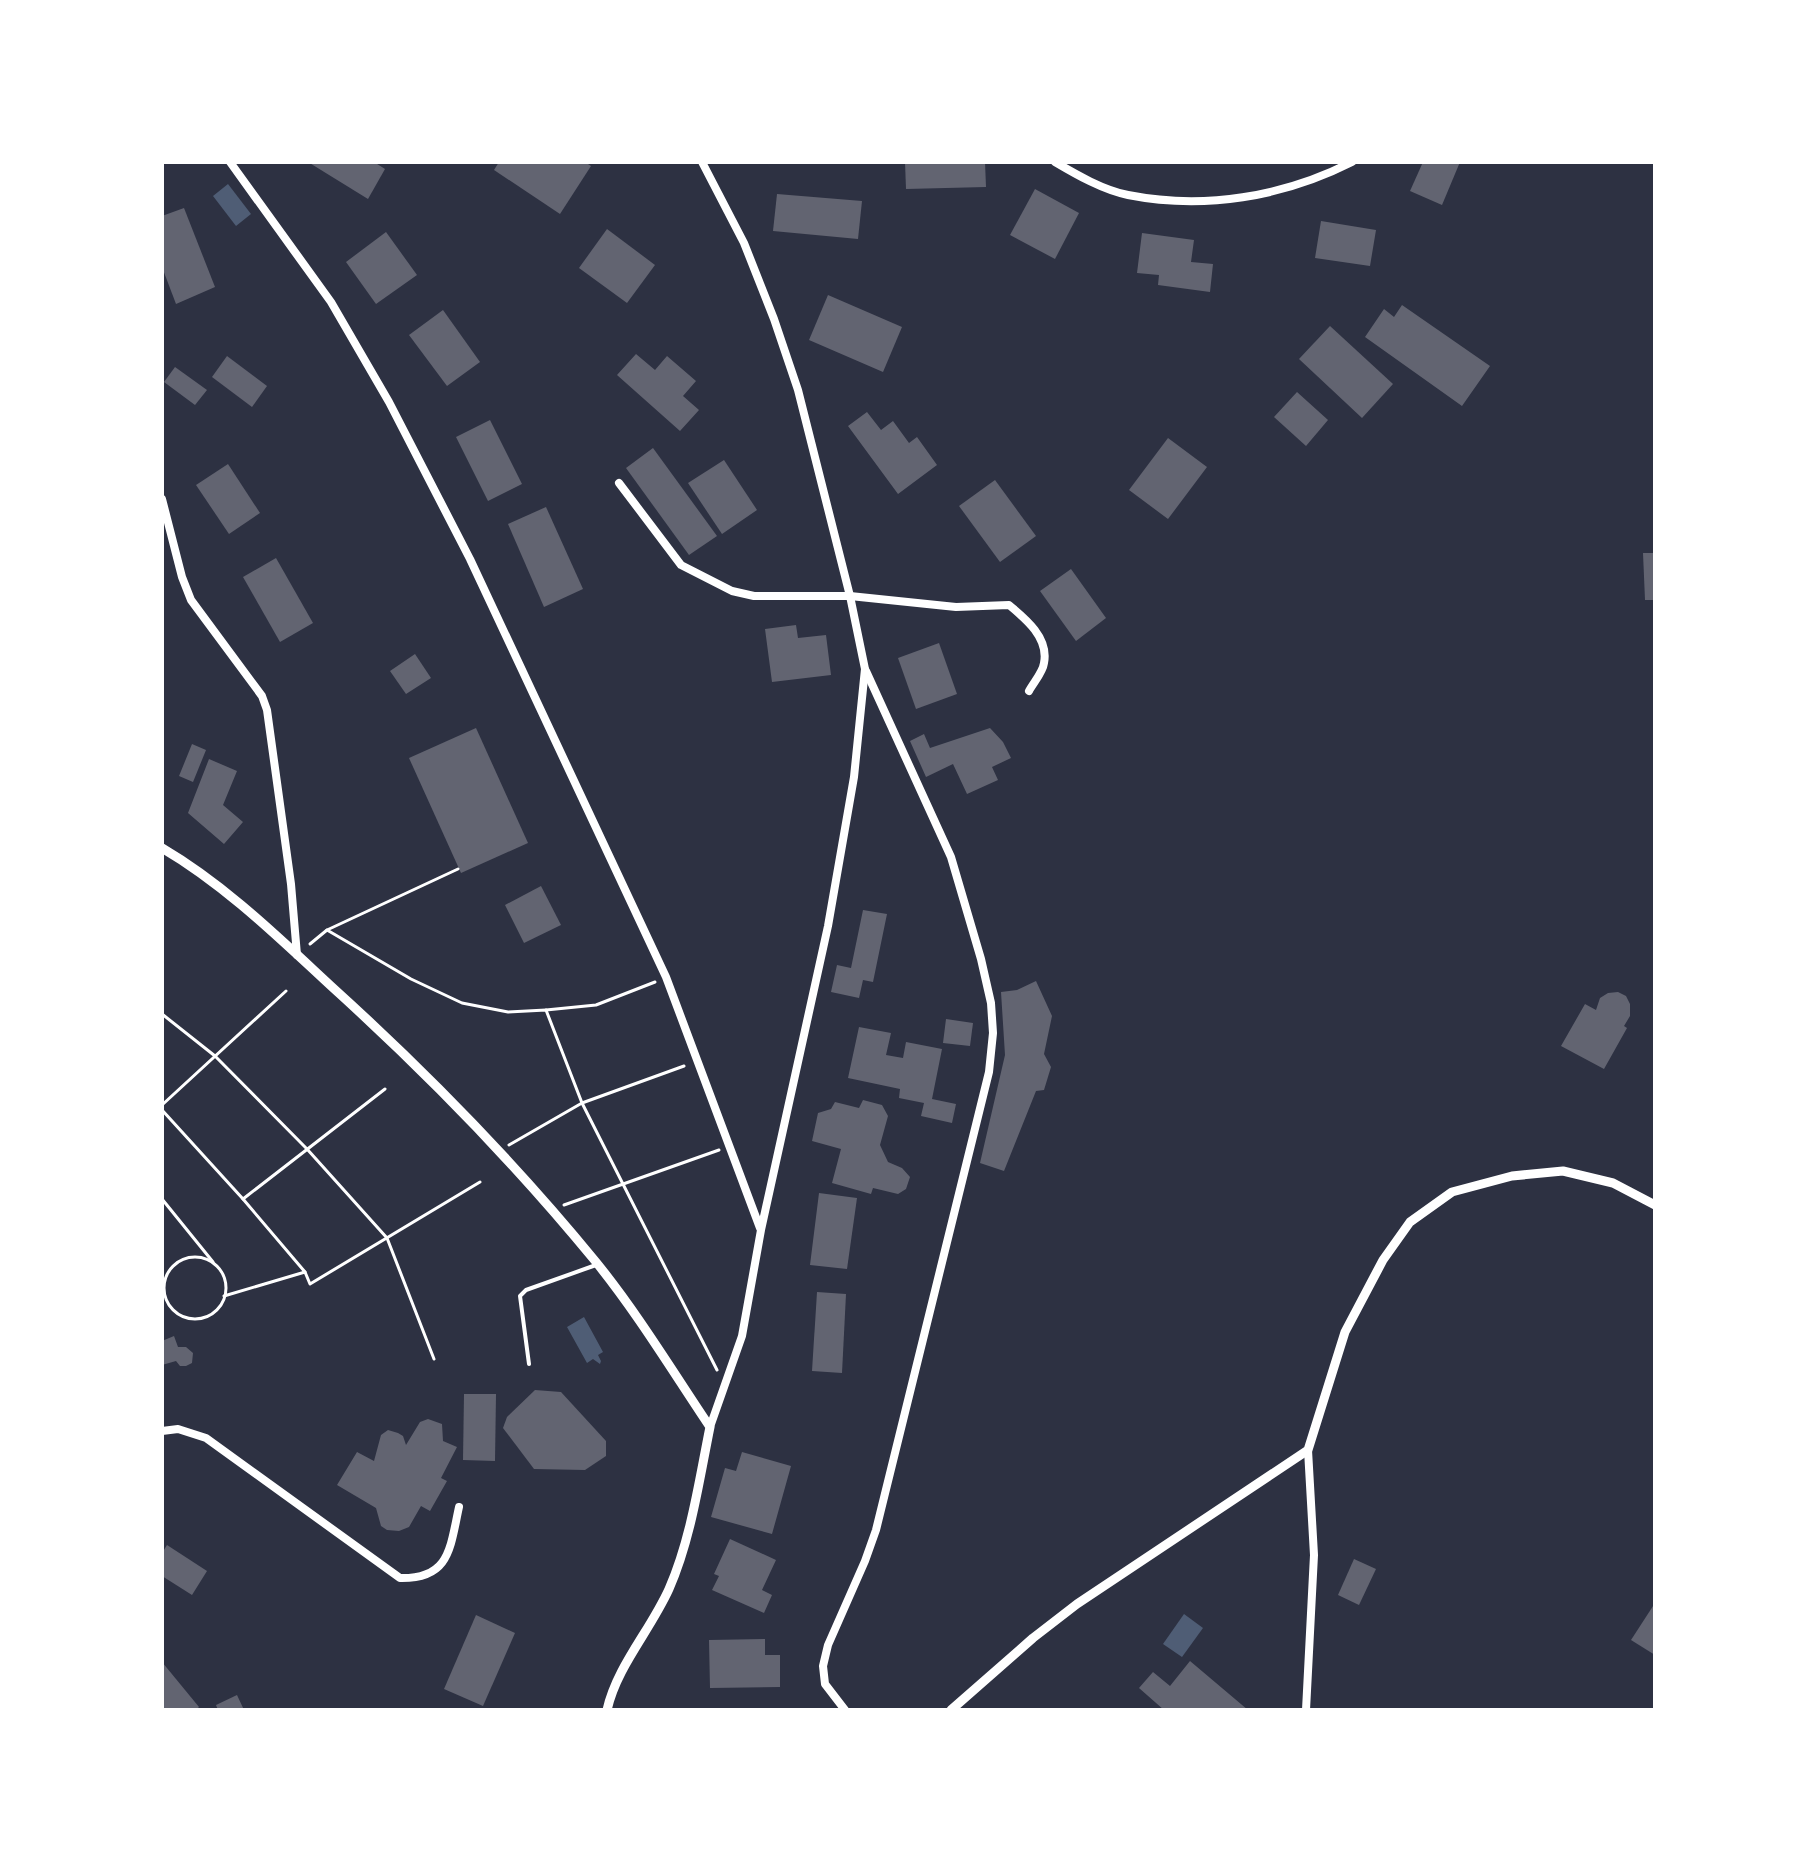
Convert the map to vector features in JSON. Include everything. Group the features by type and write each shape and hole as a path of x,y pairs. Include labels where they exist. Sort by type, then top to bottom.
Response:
{"street":[{"path":"230,162 331,302 389,402 470,559 666,977 761,1230"},
{"path":"702,162 744,243 774,319 798,390 850,596 865,669 951,857 991,1003 993,1033 989,1072 876,1530 828,1645 823,1666 825,1684 845,1710"},
{"path":"1055,162 1079,177 1127,195 1196,202 1261,196 1352,162"},
{"path":"619,483 681,565 711,583 732,591 754,596 850,596 956,607 1009,605 1034,628 1045,648 1044,665 1029,691"},
{"path":"162,499 191,600 262,696 267,710 291,884 297,955"},
{"path":"607,1710 616,1679 647,1632 669,1588 684,1542 710,1427 742,1336 761,1230 828,926 854,777 865,669"},
{"path":"162,848 200,872 297,955 393,1042 499,1151 598,1265 710,1427"},
{"path":"1306,1710 1314,1555 1308,1450 1345,1332 1383,1260 1410,1222 1452,1192 1512,1176 1563,1171 1613,1183 1655,1205"},
{"path":"162,1431 178,1429 206,1438 400,1578 434,1573 449,1555 459,1507"},
{"path":"951,1710 1077,1604 1308,1450"}],"lane":[{"path":"529,1364 520,1296 526,1290 598,1265"}],"path":[{"path":"297,955 327,930 458,869"},
{"path":"327,930 411,979 462,1003 508,1012 596,1005 666,977"},
{"path":"162,1105 286,991"},
{"path":"546,1010 582,1103 726,1388"},
{"path":"162,1014 215,1056 307,1149 387,1238 434,1359"},
{"path":"499,1151 582,1103 699,1061"},
{"path":"243,1199 385,1089"},
{"path":"162,1110 243,1199 305,1272 310,1284 480,1182"},
{"path":"551,1210 730,1147"},
{"path":"162,1199 218,1268 223,1277 224,1296 214,1312 197,1318 178,1314 164,1300 166,1277 179,1261 200,1257 218,1268"},
{"path":"224,1296 305,1272"}],"water":[{"path":"228,184 251,214 236,226 213,196"},
{"path":"584,1317 603,1352 598,1355 600,1364 593,1359 587,1363 567,1327"},
{"path":"1184,1614 1203,1628 1182,1657 1163,1644"}],"building":[{"path":"308,162 374,162 385,169 368,199"},
{"path":"499,162 585,162 591,166 560,214 494,170"},
{"path":"905,162 985,162 986,187 906,189"},
{"path":"1423,162 1460,162 1442,205 1410,191"},
{"path":"1035,189 1079,213 1055,259 1010,235"},
{"path":"777,194 862,201 858,239 773,231"},
{"path":"184,208 215,287 176,304 162,267 162,216"},
{"path":"1321,221 1376,230 1370,266 1315,258"},
{"path":"607,229 655,265 627,303 579,268"},
{"path":"386,232 417,275 376,304 346,262"},
{"path":"1142,233 1194,240 1191,262 1213,264 1210,292 1158,285 1159,275 1137,273"},
{"path":"828,295 902,327 883,372 809,340"},
{"path":"1402,305 1490,366 1462,406 1365,337 1384,309 1394,317"},
{"path":"443,310 480,362 447,386 409,335"},
{"path":"1330,326 1393,384 1362,418 1299,359"},
{"path":"636,354 655,370 667,356 696,381 683,396 699,410 680,431 617,375"},
{"path":"227,356 267,386 252,407 212,377"},
{"path":"175,367 207,390 195,405 164,382"},
{"path":"1297,392 1328,420 1306,446 1274,417"},
{"path":"867,412 881,430 893,421 909,443 917,437 937,465 898,494 848,426"},
{"path":"490,420 522,484 488,501 456,437"},
{"path":"1168,438 1207,467 1168,519 1129,490"},
{"path":"653,448 717,536 689,555 626,468"},
{"path":"724,460 757,510 722,534 688,483"},
{"path":"228,464 260,513 229,534 196,485"},
{"path":"995,480 1036,536 1000,562 959,506"},
{"path":"546,507 583,589 544,607 508,524"},
{"path":"1643,553 1655,553 1655,600 1645,600"},
{"path":"276,558 313,623 280,642 243,577"},
{"path":"1071,569 1106,618 1076,641 1040,591"},
{"path":"796,625 798,638 826,635 831,675 772,682 765,629"},
{"path":"939,643 957,694 916,709 898,658"},
{"path":"415,654 431,678 406,694 390,671"},
{"path":"476,728 528,843 461,873 409,758"},
{"path":"990,728 1003,742 1011,758 992,767 998,780 967,794 953,764 926,777 910,741 924,734 930,748"},
{"path":"192,744 206,750 193,782 179,776"},
{"path":"209,759 237,771 223,805 243,822 224,844 188,813"},
{"path":"541,886 561,925 524,943 505,905"},
{"path":"863,910 887,914 873,982 863,980 859,998 831,992 837,965 851,968"},
{"path":"1036,981 1052,1016 1044,1054 1051,1067 1044,1090 1036,1091 1004,1171 980,1163 1005,1055 1001,992 1017,990"},
{"path":"1618,992 1626,996 1630,1004 1630,1016 1624,1026 1627,1028 1604,1069 1561,1046 1585,1004 1596,1010 1600,998"},
{"path":"946,1019 973,1023 970,1046 943,1043"},
{"path":"859,1027 891,1033 886,1055 903,1058 906,1042 942,1049 932,1099 956,1104 952,1123 921,1116 924,1103 899,1098 900,1089 848,1078"},
{"path":"863,1100 882,1105 888,1116 880,1145 888,1162 902,1168 910,1177 906,1189 898,1194 873,1188 871,1194 832,1183 841,1149 812,1141 818,1113 831,1109 835,1102 859,1108"},
{"path":"819,1193 857,1198 847,1269 810,1265"},
{"path":"817,1292 846,1294 842,1373 812,1371"},
{"path":"174,1336 178,1347 186,1347 193,1353 192,1363 180,1366 176,1361 162,1365 162,1341"},
{"path":"535,1390 561,1392 606,1441 606,1456 585,1470 534,1469 503,1428 507,1417"},
{"path":"464,1394 496,1394 495,1461 463,1460"},
{"path":"428,1419 442,1424 443,1441 457,1447 441,1478 447,1481 430,1511 421,1506 409,1527 399,1531 387,1530 381,1526 376,1508 337,1485 357,1452 374,1461 381,1435 388,1430 398,1433 403,1436 406,1445 420,1422"},
{"path":"742,1452 791,1466 772,1534 711,1517 725,1468 736,1471"},
{"path":"730,1539 776,1560 762,1590 772,1595 764,1613 712,1590 719,1576 714,1574"},
{"path":"167,1545 207,1571 192,1595 162,1576 162,1553"},
{"path":"1354,1559 1376,1569 1359,1605 1338,1595"},
{"path":"1655,1603 1655,1655 1631,1640"},
{"path":"476,1615 515,1633 483,1706 444,1689"},
{"path":"765,1639 765,1655 780,1655 780,1687 710,1688 709,1640"},
{"path":"1190,1661 1248,1710 1164,1710 1139,1688 1153,1672 1170,1686"},
{"path":"162,1662 199,1707 196,1710 162,1710"},
{"path":"237,1695 244,1710 218,1710 216,1705"}]}
